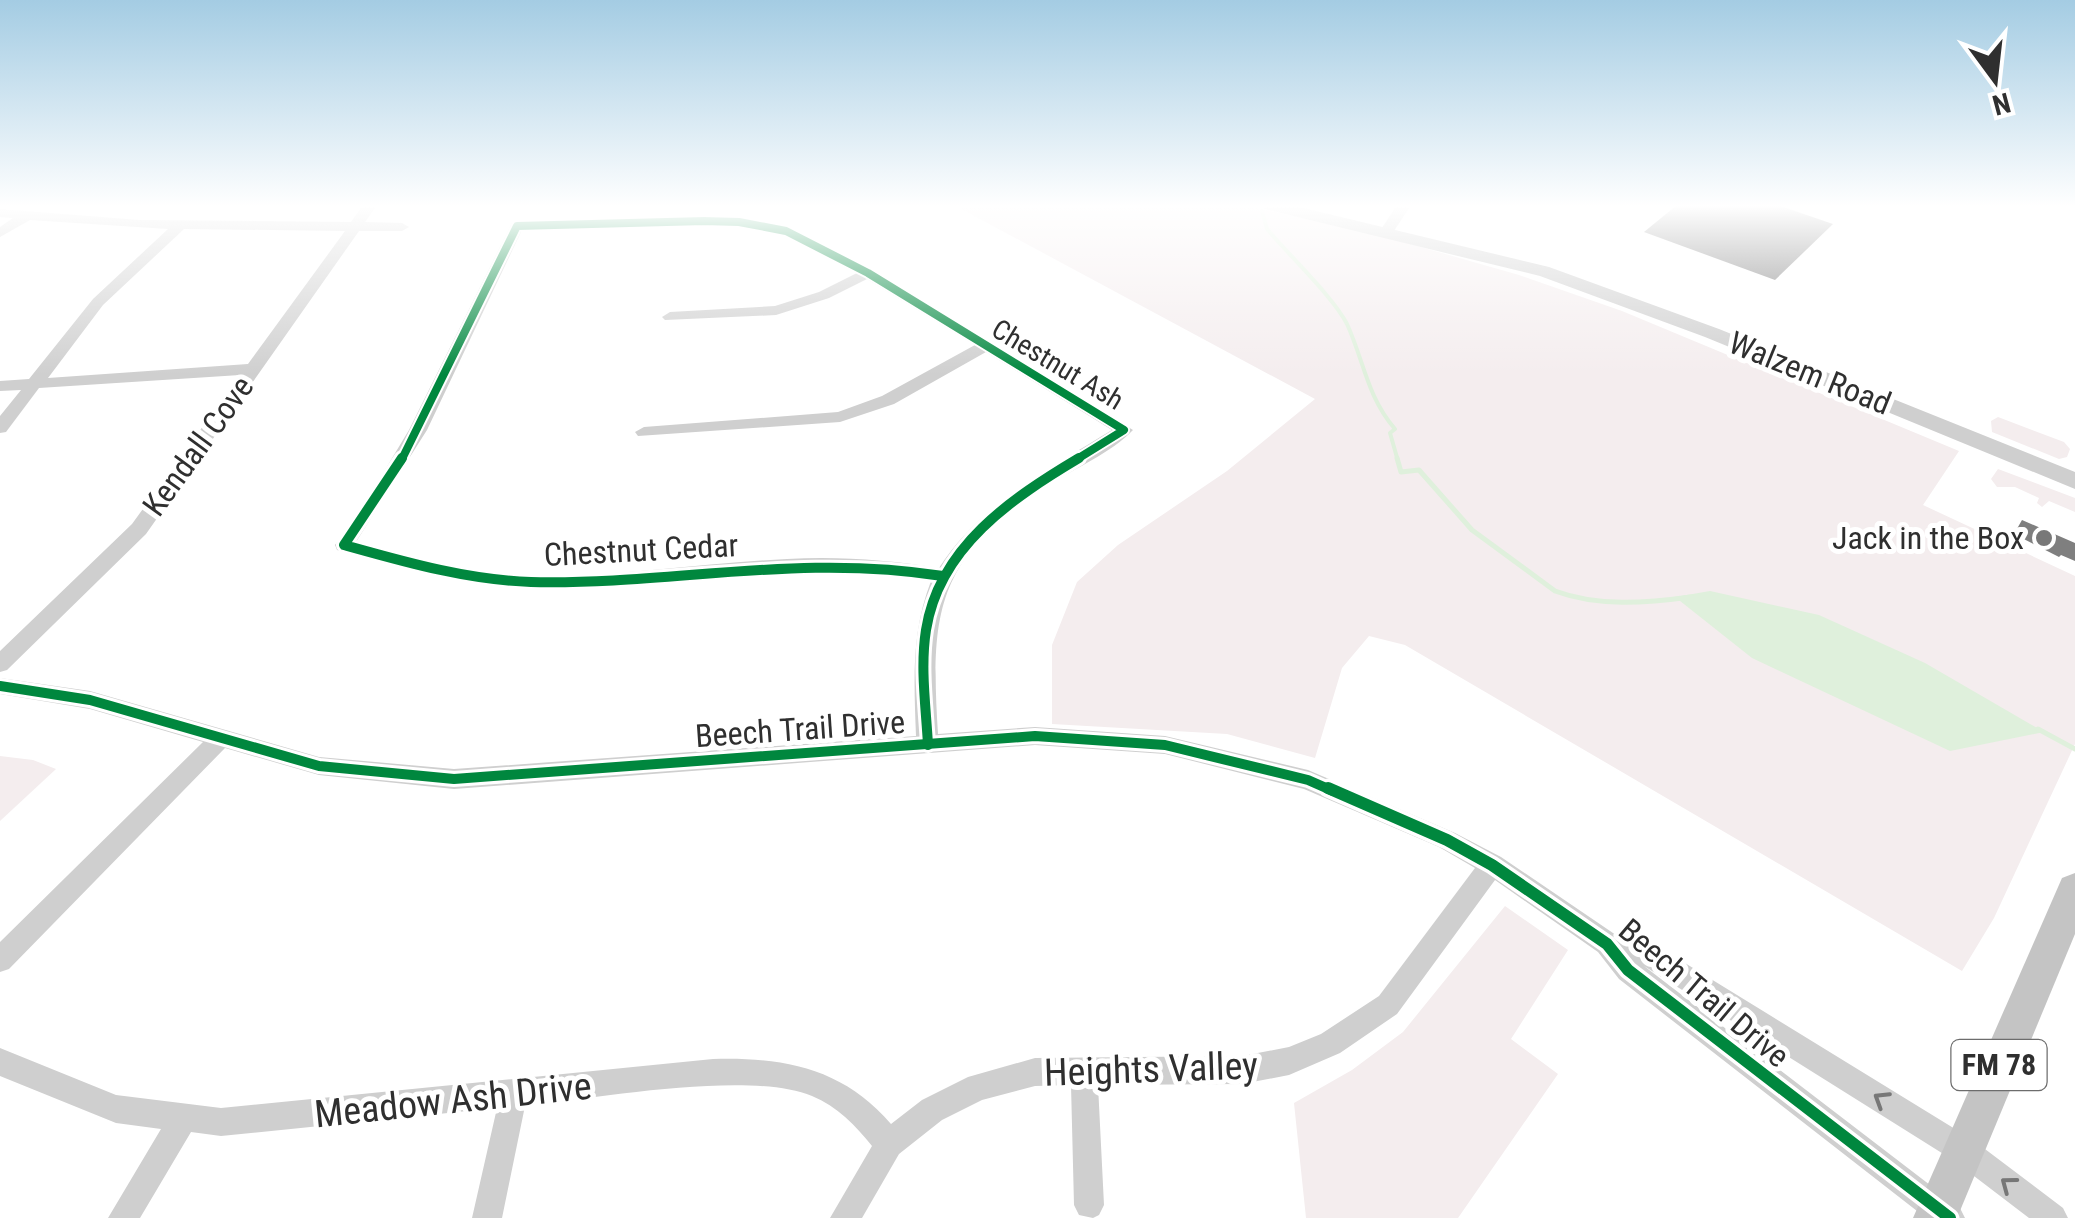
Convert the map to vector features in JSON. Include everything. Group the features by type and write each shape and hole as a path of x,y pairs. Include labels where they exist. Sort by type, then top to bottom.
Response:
{"main road":[{"name":"FM 78","path":"1941,1215 1964,1150 2075,890"}],"street":[{"path":"0,428 98,302 141,262"},
{"name":"Kendall Cove","path":"0,664 139,529 329,262"},
{"name":"Chestnut Ash","path":"344,545 385,493 429,415 443,375 499,262"},
{"name":"Chestnut Ash","path":"846,262 1124,430 997,512 943,576"},
{"name":"Walzem Road","path":"1498,262 1543,271 1712,333 2075,482"},
{"path":"670,317 776,310 824,295 868,273"},
{"path":"644,432 804,422 840,416 888,400 985,346"},
{"path":"0,386 253,369"},
{"name":"Chestnut Cedar","path":"344,545 431,569 498,581 573,581 849,563 897,566 943,576"},
{"path":"928,745 925,636 943,576"},
{"name":"Beech Trail Drive","path":"0,686 90,700 319,766 454,779 1035,736 1165,745 1308,780 1447,840 1492,865 1607,944 1628,970 1941,1215"},
{"path":"0,960 221,738"},
{"name":"Heights Valley","path":"845,1218 890,1144 932,1110 978,1087 1036,1072 1242,1070 1290,1061 1330,1044 1388,1005 1492,865"},
{"name":"Beech Trail Drive","path":"1607,944 1645,953 1964,1150 2053,1218"},
{"name":"Meadow Ash Drive","path":"0,1062 116,1109 183,1119 270,1119 713,1074 790,1073 836,1092 871,1120 890,1144"},
{"path":"1084,1070 1089,1205"},
{"path":"487,1218 514,1094"},
{"path":"123,1218 183,1119"}],"shaded area":[{"path":"1060,262 1473,262 1622,311 1959,451 1923,505 2075,576 2075,744 1994,918 1962,971 1405,645 1369,636 1342,668 1315,758 1227,734 1052,724 1052,645 1077,582 1118,545 1227,471 1315,399"},
{"path":"1998,417 2064,442 2070,449 2067,457 2059,459 1992,432 1991,421"},
{"path":"1998,469 2075,498 2075,512 2049,501 2042,507 2037,503 2039,498 2015,487 1997,487 1991,479"},
{"path":"1710,591 1819,615 1925,663 2044,732 1950,751 1752,658 1675,597"},
{"path":"0,756 33,760 56,769 0,821"},
{"path":"1505,906 1568,950 1511,1039 1558,1074 1458,1218 1306,1218 1294,1103 1352,1070 1403,1032"}],"building":[{"path":"1725,262 1794,262 1775,280"},
{"name":"Jack in the Box","path":"2022,520 2075,543 2075,561 2014,534"}],"waterway":[{"path":"1297,262 1347,324 1372,391 1395,429 1390,433 1398,461"},
{"path":"1397,458 1401,472 1419,470 1472,530 1555,591 1605,602 1691,597"},
{"path":"2038,729 2075,749"}],"cycle path":[{"path":"500,262 418,430 344,545 414,564 507,581 583,581 841,565 943,576"},
{"path":"846,262 1124,430 1007,505 958,553 940,582 926,631 928,745"},
{"path":"0,686 90,700 319,766 454,779 1035,736 1165,745 1308,780 1447,840 1492,865 1607,944 1628,970 1950,1218"}],"place":[{"name":"Jack in the Box","path":"2044,538"}]}
